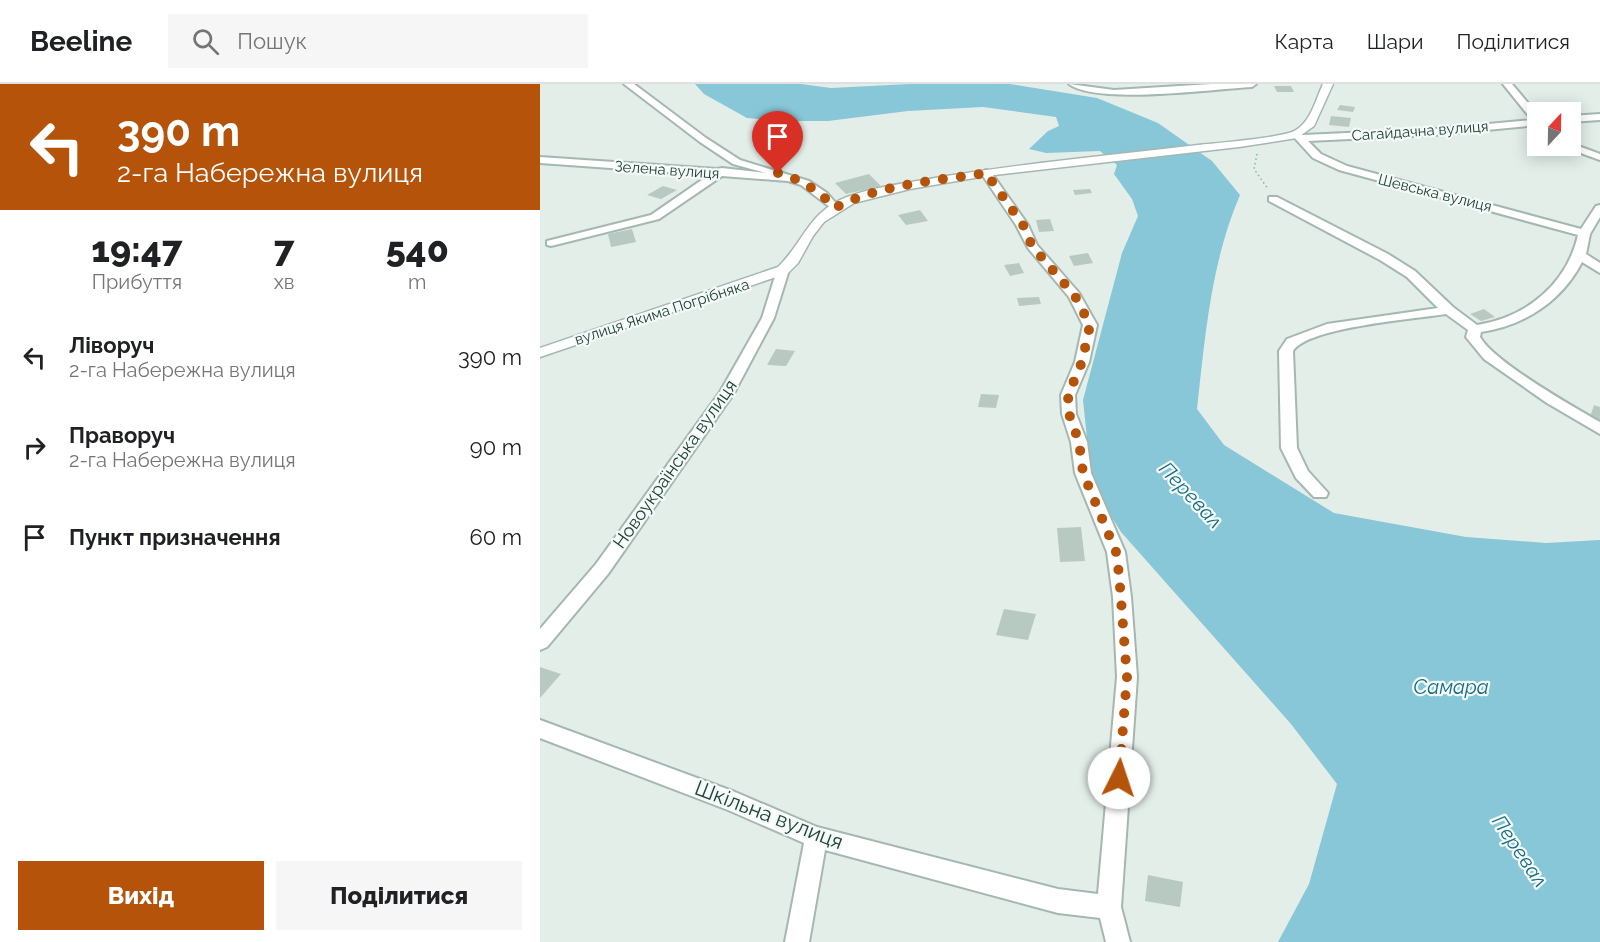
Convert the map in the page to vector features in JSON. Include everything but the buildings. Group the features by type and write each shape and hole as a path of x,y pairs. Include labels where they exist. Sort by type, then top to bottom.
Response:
{"street":[{"path":"628,84 703,140 737,162 794,178 823,195 835,208"},
{"path":"1073,84 1114,93 1252,84"},
{"path":"1300,136 1309,126 1328,84"},
{"path":"1508,84 1527,107"},
{"path":"1581,118 1600,117"},
{"name":"Сагайдачна вулиця","path":"783,270 793,260 807,235 820,219 850,200 875,193 986,173 1300,136 1434,132 1527,122"},
{"name":"Шевська вулиця","path":"1300,136 1317,156 1343,168 1584,233"},
{"path":"1581,150 1600,157"},
{"name":"Зелена вулиця","path":"540,160 794,178"},
{"path":"551,243 655,217 724,168 737,162"},
{"path":"986,173 1023,225 1032,246 1075,296 1090,325 1082,362 1068,395 1069,414 1079,442 1083,473 1116,552 1122,597 1127,677 1109,907 1118,942"},
{"path":"1273,199 1393,262 1411,274 1448,310 1475,329 1505,322 1540,305 1562,283 1580,255 1584,233 1597,222 1600,208"},
{"path":"1580,255 1600,269"},
{"name":"вулиця Якима Погрібняка","path":"540,353 783,270"},
{"name":"Новоукраїнська вулиця","path":"540,642 602,569 727,393 768,318 783,270"},
{"path":"1320,493 1302,474 1289,448 1286,351 1292,342 1332,327 1448,310"},
{"path":"1475,329 1473,337 1489,356 1552,400 1600,429"},
{"name":"Шкільна вулиця","path":"540,729 735,802 816,837 1058,901 1109,907"},
{"path":"797,942 816,837"}],"path":[{"path":"1257,153 1252,162 1253,167 1273,199"}],"water":[{"name":"Самара","path":"695,84 801,84 831,88 909,84 1010,84 1097,98 1158,123 1212,161 1240,195 1230,220 1216,273 1206,327 1197,409 1224,445 1334,513 1466,537 1546,543 1600,540 1600,942 1278,942 1309,884 1337,784 1291,724 1121,532 1092,485 1083,400 1122,253 1138,216 1132,199 1114,174 1117,165 1100,151 1046,153 1029,149 1048,131 1059,126 1056,117 983,107 908,111 828,121 747,118 704,94"}],"route":[{"path":"778,173 805,183 823,195 835,208 850,200 875,193 986,173 1023,225 1032,246 1083,307 1090,325 1082,362 1068,395 1069,414 1079,442 1083,473 1116,552 1122,597 1127,677 1119,778"}],"water label":[{"name":"Перевал","path":"1191,495"},
{"name":"Перевал","path":"1520,851"}]}
